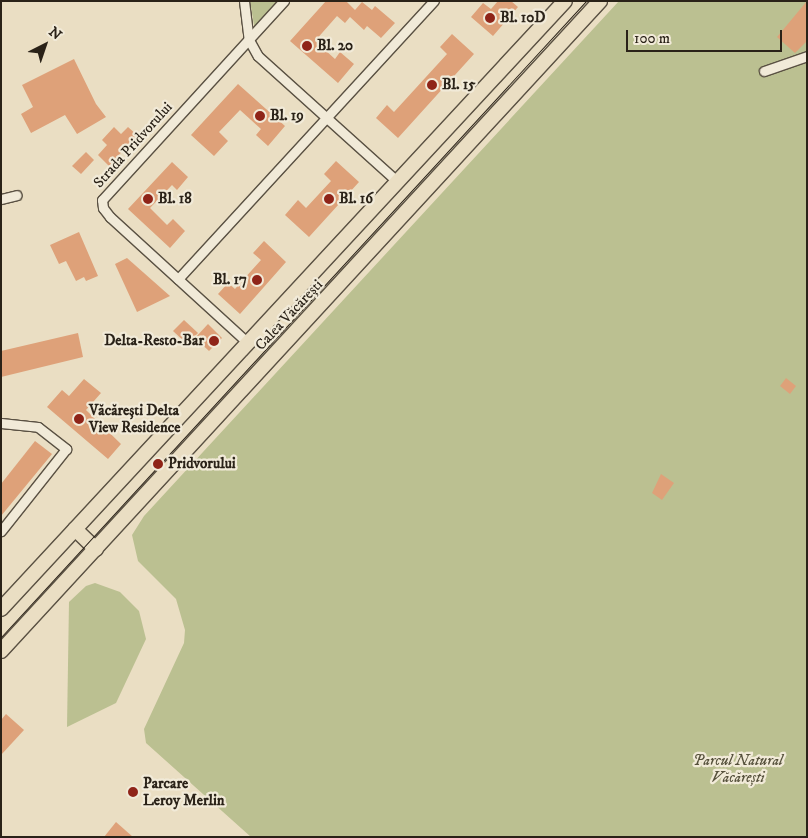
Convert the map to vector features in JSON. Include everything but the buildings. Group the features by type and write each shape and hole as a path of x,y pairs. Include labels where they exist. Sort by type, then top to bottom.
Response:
{"main road":[{"name":"Calea Văcărești","path":"1,609 565,1"},
{"name":"Calea Văcărești","path":"1,651 600,1"},
{"path":"75,529 96,549"}],"street":[{"path":"244,1 249,40 258,56 398,182"},
{"name":"Strada Pridvorului","path":"248,343 110,217 103,208 102,200 284,1"},
{"path":"178,279 434,1"},
{"path":"764,71 807,56"},
{"path":"1,199 17,196"},
{"path":"1,423 38,427 66,450 1,531"}],"green space":[{"path":"250,1 282,1 255,31"},
{"name":"Parcul Natural Văcărești","path":"619,1 807,1 807,837 251,837 146,743 144,729 184,643 185,630 176,599 138,561 132,535 144,516"},
{"path":"95,583 120,592 139,611 146,639 116,703 67,727 69,602 86,586"}],"tram line":[{"path":"1,637 586,1"}],"place":[{"name":"Bl. 10D","path":"490,18"},
{"name":"Bl. 20","path":"307,46"},
{"name":"Bl. 15","path":"432,85"},
{"name":"Bl. 19","path":"260,116"},
{"name":"Bl. 18","path":"148,199"},
{"name":"Bl. 16","path":"329,199"},
{"name":"Bl. 17","path":"257,280"},
{"name":"Delta-Resto-Bar","path":"214,341"},
{"name":"Văcărești Delta View Residence","path":"79,419"},
{"name":"Pridvorului","path":"158,464"},
{"name":"Parcare Leroy Merlin","path":"133,792"}]}
